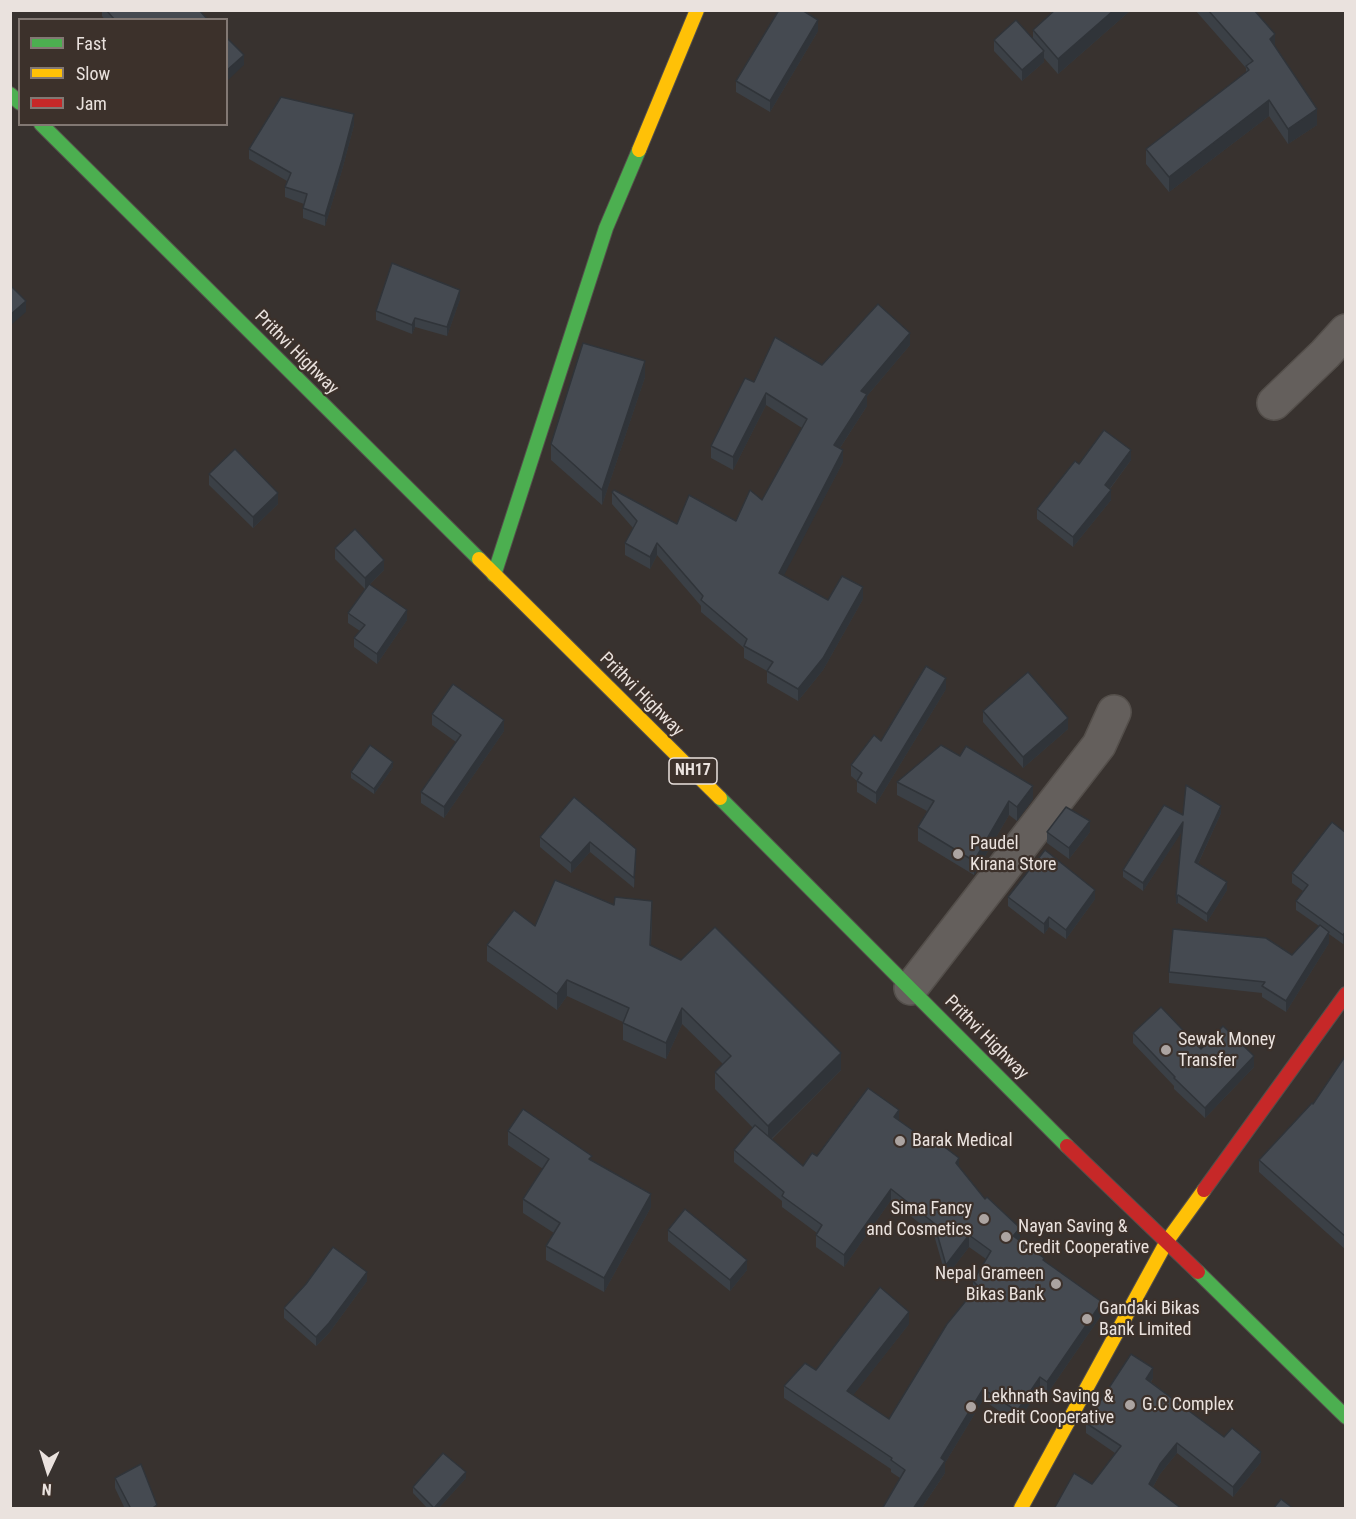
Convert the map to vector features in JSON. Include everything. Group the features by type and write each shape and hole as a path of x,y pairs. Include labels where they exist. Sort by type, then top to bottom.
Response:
{"main road":[{"path":"494,575 606,228 697,10"},
{"name":"Prithvi Highway","path":"43,126 911,988 1094,1173 1167,1240 1346,1417"},
{"path":"1021,1509 1167,1240 1346,994"}],"street":[{"path":"1274,403 1346,331"},
{"path":"911,988 1099,744 1114,712"}],"building":[{"path":"106,10 199,10 206,18 113,18"},
{"path":"779,10 802,10 818,20 770,101 736,81"},
{"path":"1055,10 1114,10 1058,59 1033,30"},
{"path":"1208,10 1254,10 1275,34 1270,39 1317,109 1288,129 1269,100 1169,177 1146,149 1249,70 1246,66 1253,61"},
{"path":"1016,20 1044,51 1022,70 994,40"},
{"path":"228,39 244,55 228,69"},
{"path":"281,97 354,114 325,216 303,208 307,194 285,187 291,173 249,149"},
{"path":"392,263 460,290 447,327 415,318 412,325 376,311"},
{"path":"10,285 26,301 10,315"},
{"path":"878,304 910,333 861,391 867,394 834,445 843,450 779,573 828,600 842,576 863,587 823,658 798,689 767,671 773,662 744,646 747,639 701,600 703,596 657,543 650,557 625,543 637,521 612,492 614,490 677,524 689,495 736,521 750,490 762,500 807,419 766,393 733,457 711,446 745,378 754,382 775,337 822,365"},
{"path":"583,343 645,361 602,490 551,444"},
{"path":"1104,430 1131,450 1105,485 1111,490 1073,537 1037,509 1075,461 1079,464"},
{"path":"235,449 278,493 253,517 209,474"},
{"path":"355,529 384,560 365,578 335,548"},
{"path":"369,584 407,610 377,654 354,638 365,625 348,613"},
{"path":"926,666 946,678 876,793 857,781 862,773 851,765 874,735 881,741"},
{"path":"1028,672 1068,718 1023,757 983,711"},
{"path":"453,684 504,720 444,807 421,792 461,735 432,714"},
{"path":"370,745 393,762 374,789 351,772"},
{"path":"941,745 960,756 966,746 1033,786 1017,807 1009,801 974,861 918,827 934,801 897,782"},
{"path":"1186,785 1221,806 1195,862 1227,882 1207,914 1178,895 1176,897 1183,822 1143,883 1123,870 1164,805 1183,815"},
{"path":"574,797 636,849 634,878 590,842 571,863 540,837"},
{"path":"1066,807 1090,821 1069,848 1047,832"},
{"path":"1332,822 1346,833 1346,931 1343,935 1296,901 1308,885 1292,873"},
{"path":"1045,850 1095,890 1066,930 1049,917 1044,924 1008,897"},
{"path":"555,880 614,905 615,897 652,901 650,945 681,960 715,927 841,1053 768,1126 715,1072 731,1056 682,1008 666,1043 623,1023 629,1008 567,980 557,994 487,945 514,910 535,926"},
{"path":"1320,925 1329,932 1286,1001 1262,986 1265,982 1169,972 1173,929 1266,938 1292,955"},
{"path":"1161,1007 1201,1049 1223,1026 1254,1056 1205,1108 1133,1033"},
{"path":"1346,1055 1346,1237 1259,1160 1313,1104"},
{"path":"868,1088 899,1110 894,1117 935,1146 938,1142 959,1158 956,1163 985,1199 987,1197 1020,1228 1013,1236 1102,1302 1047,1382 1040,1377 1017,1411 983,1389 941,1458 945,1461 913,1509 882,1509 905,1470 891,1460 892,1458 784,1386 805,1363 816,1370 880,1287 909,1312 847,1391 889,1419 947,1324 978,1286 973,1281 991,1251 969,1235 946,1265 934,1223 891,1189 844,1255 816,1235 822,1225 782,1196 784,1192 734,1150 755,1125 803,1166 812,1153 817,1156"},
{"path":"523,1109 592,1156 589,1159 651,1194 604,1278 546,1246 560,1223 523,1199 549,1159 508,1131"},
{"path":"685,1209 747,1260 730,1280 668,1230"},
{"path":"333,1247 367,1272 316,1337 284,1308 306,1284"},
{"path":"1131,1354 1153,1368 1146,1379 1224,1437 1232,1428 1261,1452 1233,1487 1177,1443 1160,1464 1149,1484 1182,1509 1054,1509 1074,1473 1092,1484 1121,1446 1086,1423"},
{"path":"443,1453 466,1472 434,1508 413,1487"},
{"path":"141,1464 157,1505 151,1509 131,1509 115,1478"},
{"path":"1281,1499 1294,1509 1273,1509"}],"traffic: fast":[{"path":"10,94 18,101"},
{"path":"43,126 479,559"},
{"path":"494,575 606,228 639,150"},
{"path":"720,798 1067,1146"},
{"path":"1198,1272 1346,1417"}],"traffic: slow":[{"path":"639,150 697,10"},
{"path":"479,559 720,798"},
{"path":"1021,1508 1167,1241 1204,1190"}],"traffic: jam":[{"path":"1204,1190 1346,994"},
{"path":"1067,1146 1198,1272"}],"place":[{"name":"Paudel Kirana Store","path":"958,854"},
{"name":"Sewak Money Transfer","path":"1166,1050"},
{"name":"Barak Medical","path":"900,1141"},
{"name":"Sima Fancy and Cosmetics","path":"984,1219"},
{"name":"Nayan Saving & Credit Cooperative","path":"1006,1237"},
{"name":"Nepal Grameen Bikas Bank","path":"1056,1284"},
{"name":"Gandaki Bikas Bank Limited","path":"1087,1319"},
{"name":"G.C Complex","path":"1130,1405"},
{"name":"Lekhnath Saving & Credit Cooperative","path":"971,1407"}]}
